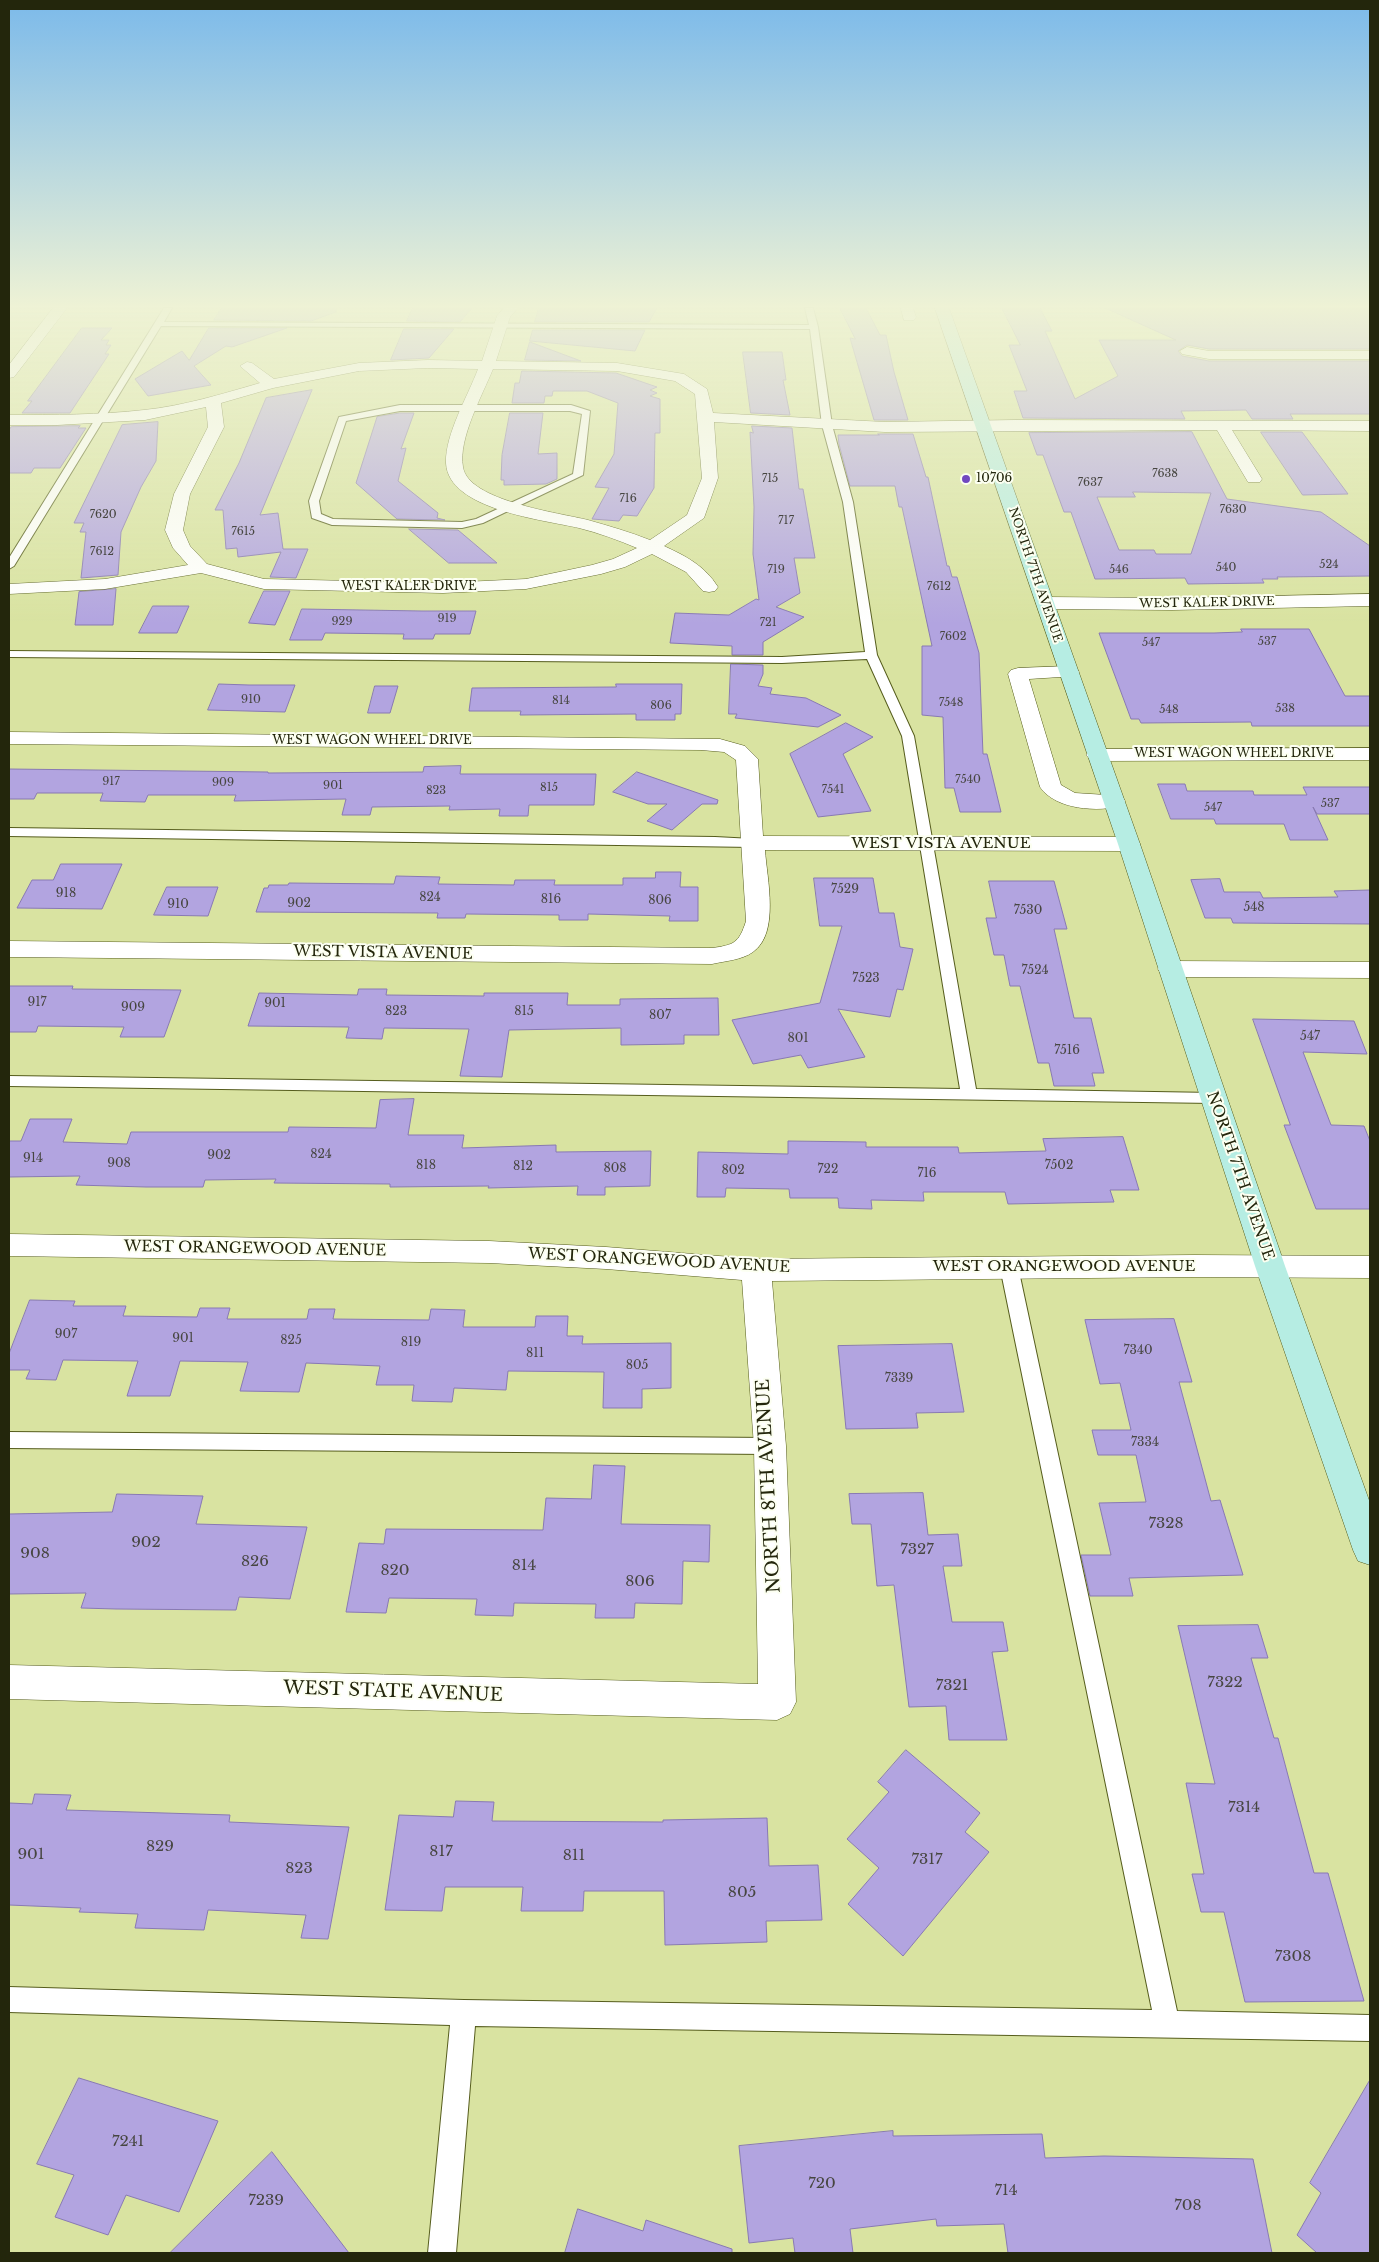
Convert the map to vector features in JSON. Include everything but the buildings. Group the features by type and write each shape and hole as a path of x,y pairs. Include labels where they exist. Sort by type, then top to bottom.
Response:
{"main road":[{"name":"NORTH 7TH AVENUE","path":"979,414 1129,844 1270,1266 1370,1550"}],"street":[{"path":"9,420 100,418 152,414"},
{"path":"201,568 182,548 174,530 182,494 216,427 214,414"},
{"path":"468,414 456,450 454,470 466,486 476,493 510,508 593,526 652,547 691,566 703,575 709,587"},
{"name":"WEST KALER DRIVE","path":"9,589 105,584 201,568 264,584 466,588 526,584 595,570 619,563 652,547 695,518 710,478 705,414"},
{"path":"706,417 885,427 983,425 1370,426"},
{"path":"1222,426 1254,479"},
{"name":"WEST KALER DRIVE","path":"1045,603 1172,604 1370,600"},
{"path":"1069,672 1018,674 1051,787 1057,795 1072,800 1114,801"},
{"name":"WEST WAGON WHEEL DRIVE","path":"9,738 701,744 735,748 742,752 747,759 753,843"},
{"name":"WEST WAGON WHEEL DRIVE","path":"1097,755 1370,754"},
{"name":"WEST VISTA AVENUE","path":"9,949 712,956 738,951 753,940 758,921 753,843 1129,844"},
{"path":"1170,969 1370,970"},
{"name":"WEST ORANGEWOOD AVENUE","path":"9,1245 489,1252 606,1258 756,1270 1270,1266 1370,1268"},
{"name":"NORTH 8TH AVENUE","path":"756,1270 770,1446 777,1702"},
{"name":"WEST STATE AVENUE","path":"9,1682 777,1702"}],"lane":[{"path":"9,566 103,414"},
{"path":"367,414 342,419 314,501 316,516 332,522 462,524 479,521 578,475 587,414"},
{"path":"825,414 848,502 871,655 908,736 969,1096"},
{"path":"9,654 782,660 871,655"},
{"path":"9,832 753,843"},
{"path":"9,1081 1214,1098"},
{"path":"1009,1267 1167,2023"},
{"path":"9,1440 770,1446"},
{"path":"9,2000 464,2013 1167,2023 1370,2028"},
{"path":"442,2253 464,2013"}],"place":[{"name":"10706","path":"966,479"}]}
